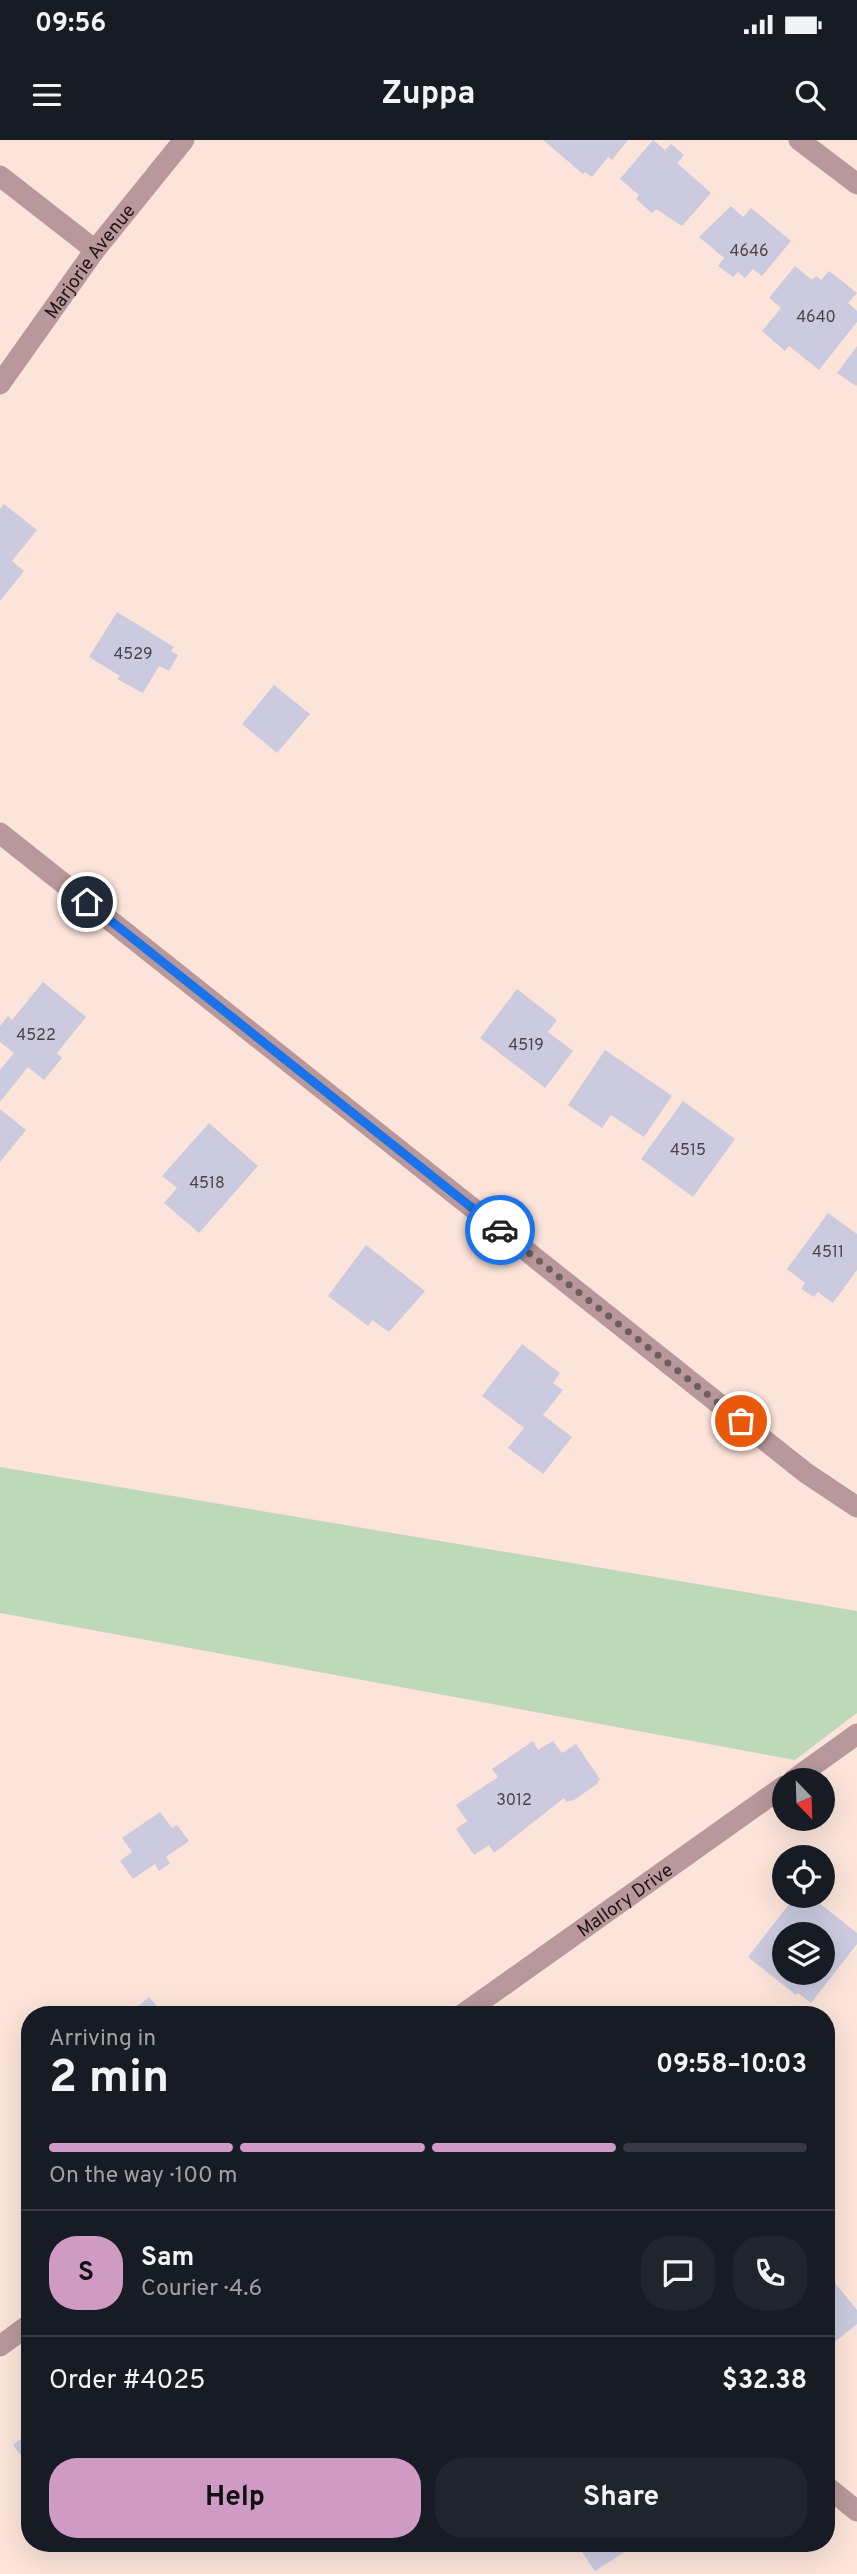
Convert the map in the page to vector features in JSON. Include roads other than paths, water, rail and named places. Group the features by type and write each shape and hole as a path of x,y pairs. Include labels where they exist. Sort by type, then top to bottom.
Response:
{"street":[{"name":"Marjorie Avenue","path":"0,384 95,250 184,140"},
{"path":"799,140 857,184"},
{"path":"0,176 95,250"},
{"path":"0,833 795,1464 857,1507"},
{"path":"810,1768 857,1734"},
{"name":"Mallory Drive","path":"474,2006 772,1795"},
{"path":"0,2346 21,2331"},
{"path":"835,2493 857,2511"}]}
